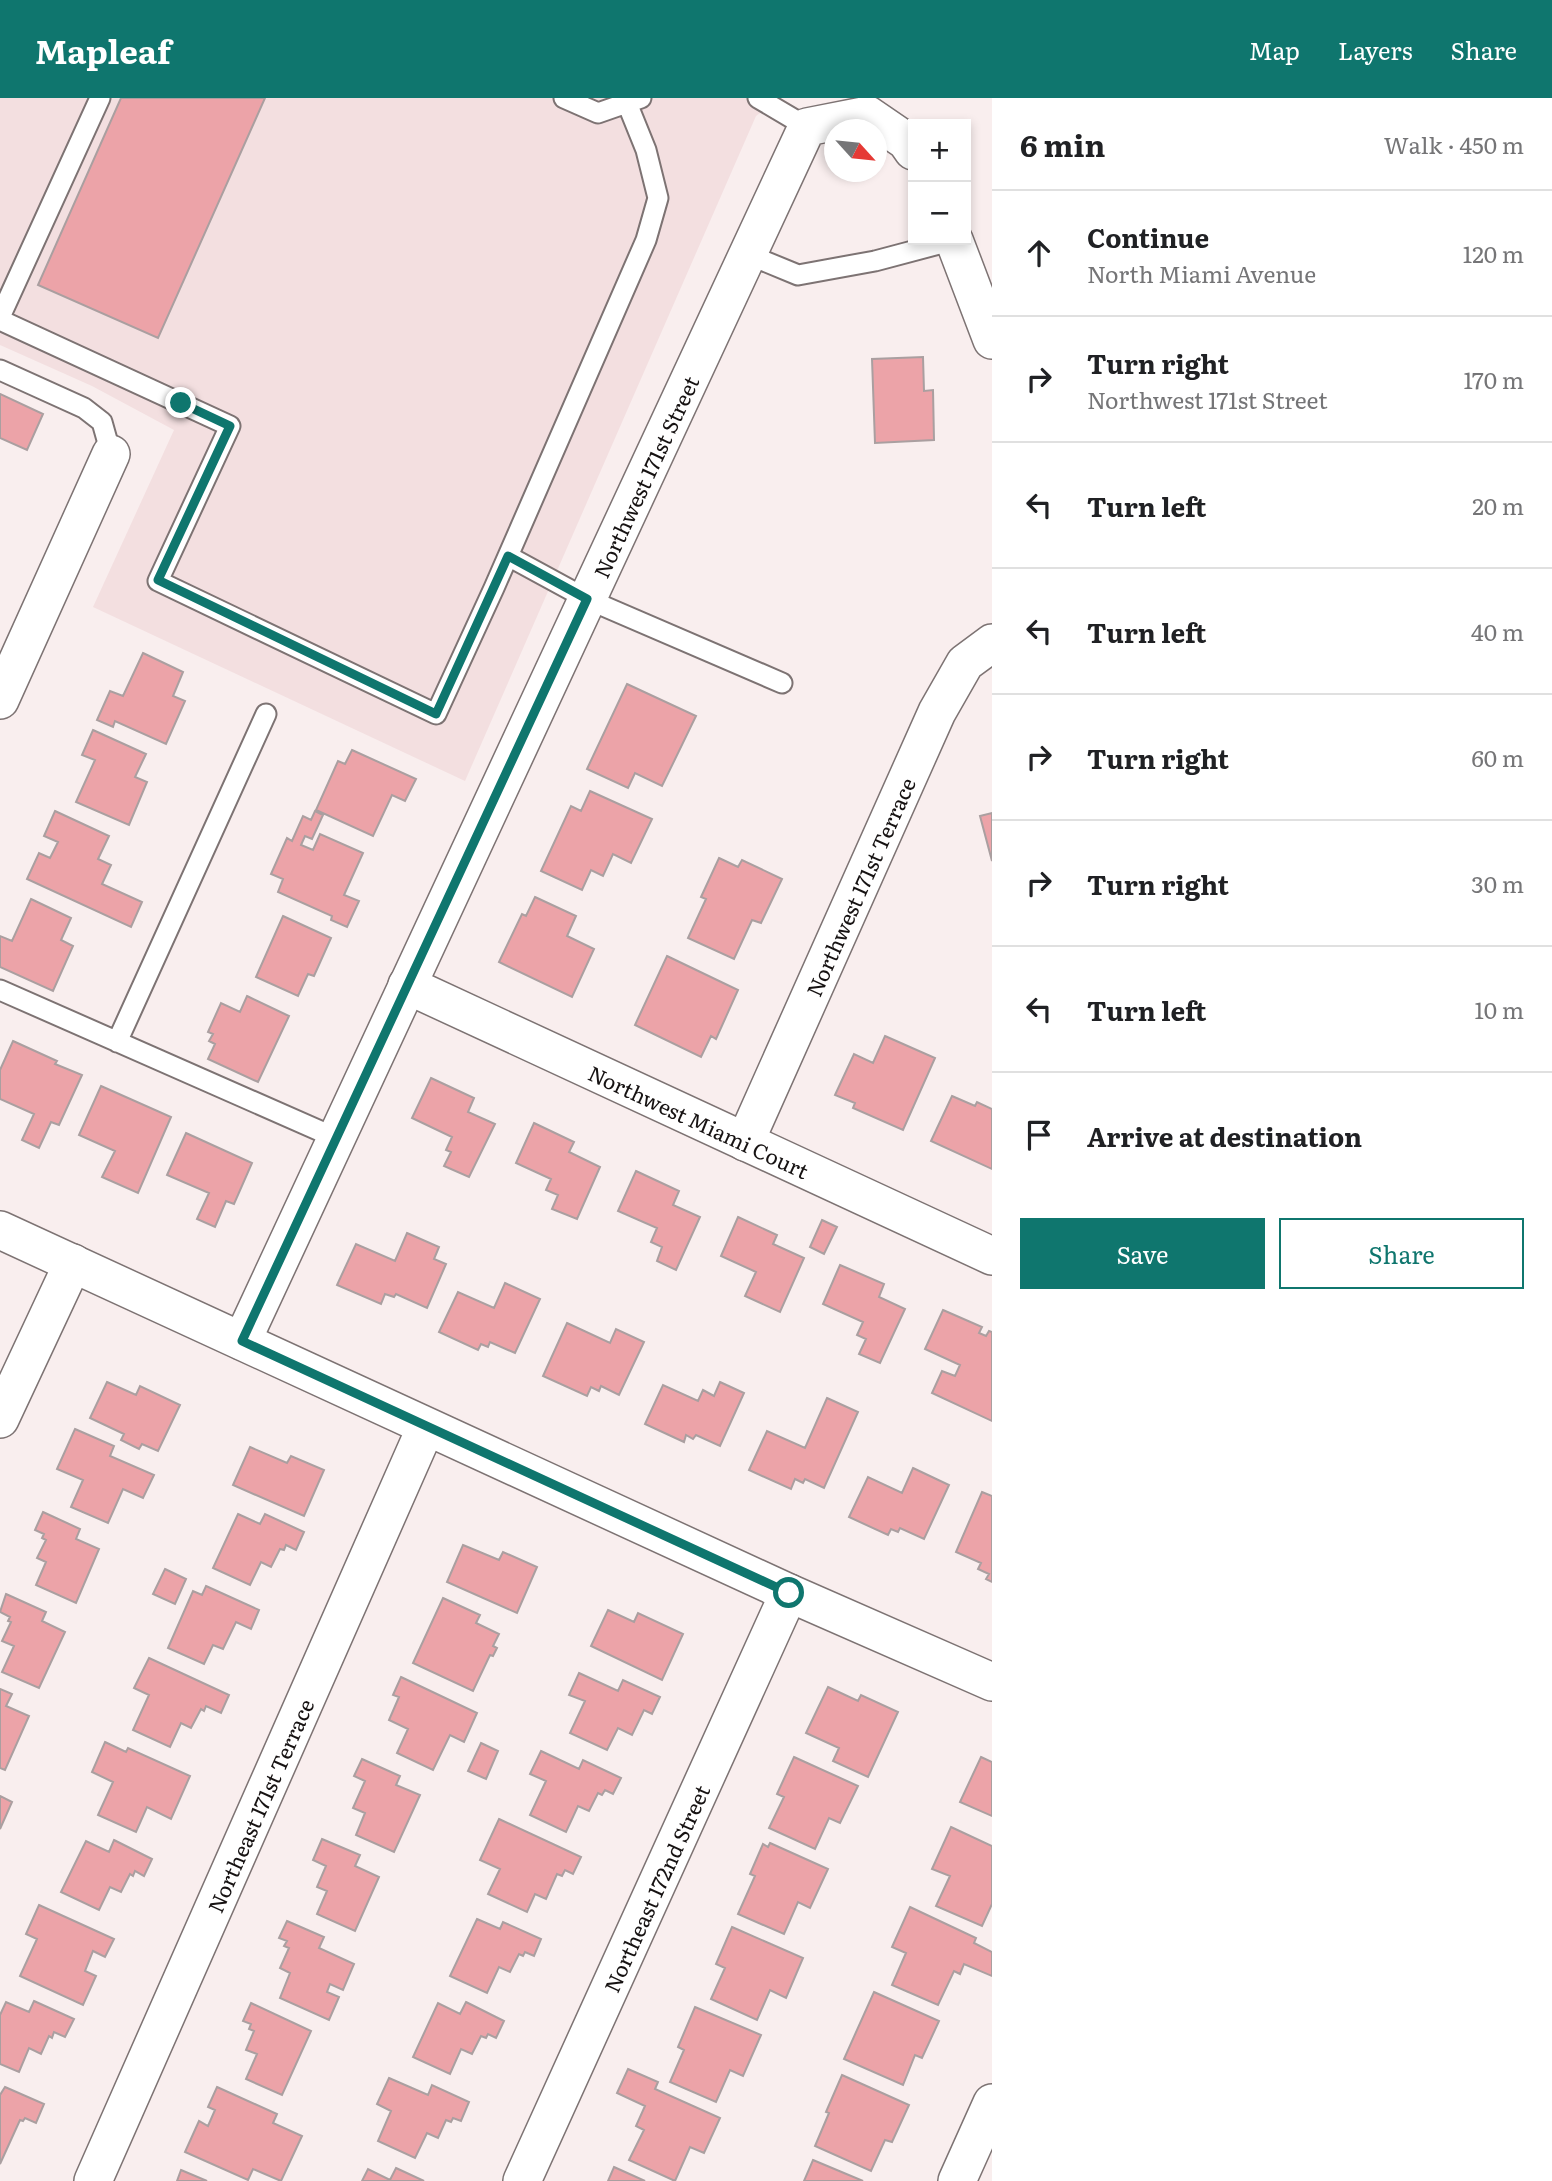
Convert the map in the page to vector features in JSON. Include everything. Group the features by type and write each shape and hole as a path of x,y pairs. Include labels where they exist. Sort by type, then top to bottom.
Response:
{"street":[{"path":"807,127 868,115 908,145"},
{"name":"Northwest 171st Street","path":"242,1341 807,127"},
{"path":"956,245 992,340"},
{"path":"0,700 111,454"},
{"name":"Northwest 171st Terrace","path":"746,1142 937,712 965,663 992,643"},
{"name":"Northwest Miami Court","path":"407,985 992,1256"},
{"path":"0,1230 789,1593 992,1682"},
{"path":"0,1419 73,1264"},
{"name":"Northeast 171st Terrace","path":"93,2181 426,1427"},
{"name":"Northeast 172nd Street","path":"522,2181 789,1593"},
{"path":"957,2181 992,2103"}],"lane":[{"path":"100,98 0,318 230,426 158,580 436,714 646,240 658,198 634,101 598,113 564,98"},
{"path":"758,98 807,127"},
{"path":"747,254 798,275 875,261 935,245"},
{"path":"0,370 84,408 102,422 111,454"},
{"path":"508,556 587,599 782,683"},
{"path":"117,1042 266,714"},
{"path":"0,990 336,1138"}],"shaded area":[{"path":"0,98 780,98 756,116 465,781 93,607 174,430 92,386 0,345"}],"building":[{"path":"121,98 265,98 158,338 38,285"},
{"path":"923,357 924,391 933,390 934,440 875,443 872,359"},
{"path":"0,394 43,414 27,450 0,438"},
{"path":"143,653 183,672 173,696 185,701 166,744 115,721 113,727 97,720 110,691 123,696"},
{"path":"627,684 696,716 662,786 635,773 628,788 587,769"},
{"path":"93,730 146,754 135,777 147,782 129,825 76,802 95,760 82,755"},
{"path":"352,750 416,779 405,801 392,795 373,836 316,810 338,761 345,764"},
{"path":"590,791 652,819 631,863 613,854 603,876 591,870 582,890 541,871 571,806 581,811"},
{"path":"55,811 109,836 98,859 111,865 102,884 142,902 131,927 27,879 39,853 50,858 58,842 44,836"},
{"path":"315,811 323,815 312,839 305,836 301,845 313,850 320,834 363,853 344,895 359,901 347,927 331,920 332,916 278,892 283,879 271,874 287,838 292,841 303,816 311,820"},
{"path":"992,813 992,861 980,816"},
{"path":"719,858 738,867 742,860 782,879 761,923 752,920 734,959 688,938 706,899 701,897"},
{"path":"535,897 576,916 567,936 594,949 572,997 499,962 522,914 526,916"},
{"path":"31,899 71,918 61,940 73,946 53,991 0,967 0,936 12,941"},
{"path":"283,916 331,938 314,976 308,974 298,996 256,977"},
{"path":"667,956 738,990 716,1039 711,1036 701,1057 635,1025"},
{"path":"247,996 289,1016 258,1082 208,1059 215,1044 209,1041 213,1034 208,1032 221,1003 240,1012"},
{"path":"885,1036 935,1058 903,1130 853,1108 855,1103 835,1095 854,1054 873,1063"},
{"path":"13,1041 82,1075 59,1125 51,1122 39,1148 22,1140 34,1114 0,1099 0,1070"},
{"path":"431,1078 474,1098 468,1112 495,1124 469,1177 444,1166 451,1152 446,1150 452,1137 412,1118"},
{"path":"101,1086 171,1117 138,1193 102,1177 115,1151 79,1135"},
{"path":"952,1096 975,1106 977,1102 992,1109 992,1169 931,1141"},
{"path":"534,1123 574,1142 569,1152 600,1167 577,1219 552,1209 558,1195 546,1190 551,1179 516,1163"},
{"path":"186,1133 252,1163 234,1204 226,1201 215,1227 197,1219 209,1193 167,1175"},
{"path":"636,1171 679,1191 673,1205 700,1217 676,1270 657,1261 662,1247 651,1242 657,1228 618,1211"},
{"path":"738,1217 777,1235 773,1244 804,1258 780,1312 745,1296 756,1272 721,1256"},
{"path":"822,1220 837,1227 824,1254 810,1247"},
{"path":"407,1233 439,1247 434,1259 446,1264 427,1308 396,1294 394,1297 385,1294 381,1304 337,1285 356,1244 395,1261"},
{"path":"840,1265 884,1284 879,1297 905,1309 880,1363 859,1354 866,1339 857,1335 863,1322 823,1304"},
{"path":"505,1283 540,1299 515,1353 490,1342 488,1347 481,1344 478,1350 439,1332 458,1292 494,1308"},
{"path":"943,1310 982,1327 979,1333 986,1336 989,1331 992,1332 992,1421 932,1393 942,1371 955,1376 960,1365 925,1349"},
{"path":"567,1323 610,1343 616,1329 644,1342 619,1395 601,1386 599,1391 591,1387 587,1396 543,1376"},
{"path":"107,1382 136,1395 140,1386 180,1405 158,1451 142,1444 139,1449 121,1440 124,1434 90,1418"},
{"path":"720,1382 744,1393 720,1446 696,1435 693,1439 686,1435 684,1442 645,1424 663,1385 698,1401 703,1390 714,1396"},
{"path":"827,1398 858,1412 824,1488 805,1479 803,1483 795,1479 791,1489 749,1470 767,1431 805,1448"},
{"path":"75,1429 114,1446 110,1456 154,1475 143,1498 123,1489 108,1523 71,1507 83,1480 57,1469"},
{"path":"250,1447 287,1463 291,1456 324,1470 304,1516 233,1485"},
{"path":"913,1468 949,1485 924,1539 900,1528 898,1532 891,1529 888,1535 849,1517 868,1477 902,1493"},
{"path":"982,1492 992,1496 992,1582 986,1579 989,1574 978,1569 981,1563 956,1552"},
{"path":"43,1512 80,1529 76,1539 99,1549 76,1603 36,1585 46,1562 37,1558 46,1540 42,1538 44,1534 35,1530"},
{"path":"238,1514 260,1524 265,1514 304,1532 296,1550 286,1545 284,1550 280,1549 271,1567 261,1562 250,1585 213,1568"},
{"path":"463,1545 499,1560 503,1552 537,1567 517,1613 447,1582"},
{"path":"165,1569 186,1579 175,1604 153,1594"},
{"path":"206,1586 259,1610 251,1629 236,1622 223,1649 213,1645 204,1664 168,1648 193,1591 202,1595"},
{"path":"6,1594 46,1612 42,1621 65,1632 39,1688 2,1672 14,1646 2,1641 11,1622 8,1621 10,1617 0,1612"},
{"path":"443,1598 480,1615 476,1623 499,1634 493,1646 497,1648 493,1656 490,1655 473,1691 413,1663"},
{"path":"608,1610 634,1622 638,1613 683,1634 662,1680 591,1646"},
{"path":"149,1658 229,1695 221,1713 206,1706 204,1711 201,1709 191,1728 181,1723 170,1747 133,1730 149,1695 134,1688"},
{"path":"579,1673 618,1691 623,1680 660,1697 652,1714 644,1710 632,1735 618,1728 607,1750 570,1733 585,1701 569,1695"},
{"path":"401,1677 477,1713 464,1742 450,1735 433,1770 397,1753 408,1729 389,1720 399,1697 393,1695"},
{"path":"828,1687 858,1701 861,1695 898,1712 868,1777 833,1761 839,1748 806,1733"},
{"path":"0,1689 12,1694 6,1706 29,1716 5,1770 0,1768"},
{"path":"105,1742 126,1752 128,1748 190,1776 171,1819 147,1807 136,1832 98,1815 113,1782 92,1772"},
{"path":"481,1743 498,1751 486,1779 468,1771"},
{"path":"541,1751 579,1769 583,1760 621,1778 613,1794 605,1790 602,1795 598,1793 589,1811 578,1806 566,1832 530,1815 546,1781 530,1774"},
{"path":"794,1757 858,1786 840,1823 829,1818 815,1849 769,1828 784,1797 777,1794"},
{"path":"981,1757 992,1762 992,1816 960,1802"},
{"path":"362,1759 400,1776 396,1785 420,1795 394,1852 356,1835 365,1813 353,1808 365,1781 354,1776"},
{"path":"0,1796 12,1802 0,1829"},
{"path":"499,1819 581,1857 573,1874 565,1870 562,1876 557,1874 546,1899 535,1894 527,1912 488,1894 500,1869 480,1860"},
{"path":"951,1827 992,1846 992,1904 982,1926 936,1906 950,1876 932,1869"},
{"path":"322,1839 360,1855 355,1866 379,1877 355,1931 317,1914 327,1891 317,1887 326,1866 313,1860"},
{"path":"114,1840 152,1859 144,1876 135,1871 133,1876 130,1874 121,1892 110,1887 99,1910 61,1892 86,1841 109,1852"},
{"path":"770,1843 828,1869 810,1908 798,1902 784,1934 738,1914 755,1876 750,1874 763,1844 768,1847"},
{"path":"39,1905 114,1939 105,1957 93,1951 85,1971 96,1976 83,2005 20,1976 37,1939 26,1934"},
{"path":"910,1907 976,1938 974,1943 992,1952 992,1976 964,1964 960,1974 954,1971 938,2005 892,1985 906,1953 892,1947"},
{"path":"477,1919 500,1929 503,1922 541,1939 534,1956 525,1952 523,1956 519,1954 510,1972 499,1967 487,1993 450,1976"},
{"path":"287,1921 324,1937 319,1948 354,1964 343,1990 330,1984 327,1992 339,1997 329,2020 280,1998 290,1973 280,1968 289,1948 284,1946 287,1941 279,1938"},
{"path":"732,1927 803,1958 786,1998 770,1990 757,2020 711,1999 725,1968 716,1964"},
{"path":"874,1992 939,2021 922,2058 915,2055 903,2085 844,2059"},
{"path":"34,2001 74,2019 65,2037 54,2032 52,2038 49,2036 41,2054 29,2048 19,2072 0,2064 0,2015 6,2002 29,2012"},
{"path":"466,2002 504,2021 496,2038 488,2034 486,2038 481,2036 472,2054 461,2049 450,2074 413,2057 438,2003 460,2014"},
{"path":"251,2003 311,2031 282,2095 246,2079 257,2054 246,2050 254,2031 249,2029 251,2024 243,2021"},
{"path":"695,2007 761,2035 743,2076 730,2070 716,2102 670,2082 684,2050 678,2047"},
{"path":"628,2069 658,2082 655,2089 720,2118 704,2153 690,2147 675,2181 629,2160 644,2130 636,2126 645,2106 617,2093"},
{"path":"842,2075 909,2105 892,2142 885,2140 871,2171 815,2146"},
{"path":"389,2078 428,2095 432,2085 469,2102 461,2121 453,2118 451,2122 446,2120 438,2138 427,2133 415,2158 378,2141 391,2111 377,2104"},
{"path":"5,2087 44,2104 36,2123 25,2118 20,2120 0,2164 0,2095"},
{"path":"217,2087 277,2114 273,2123 302,2136 281,2181 253,2169 248,2180 185,2152 199,2121 208,2126 215,2110 208,2107"},
{"path":"813,2160 863,2181 804,2181"},
{"path":"614,2167 645,2181 608,2181"},
{"path":"396,2168 424,2181 362,2181 368,2169 390,2180"},
{"path":"181,2170 207,2181 177,2181"}],"route":[{"path":"181,403 230,426 158,580 436,714 508,556 587,599 242,1341 789,1593"}]}
